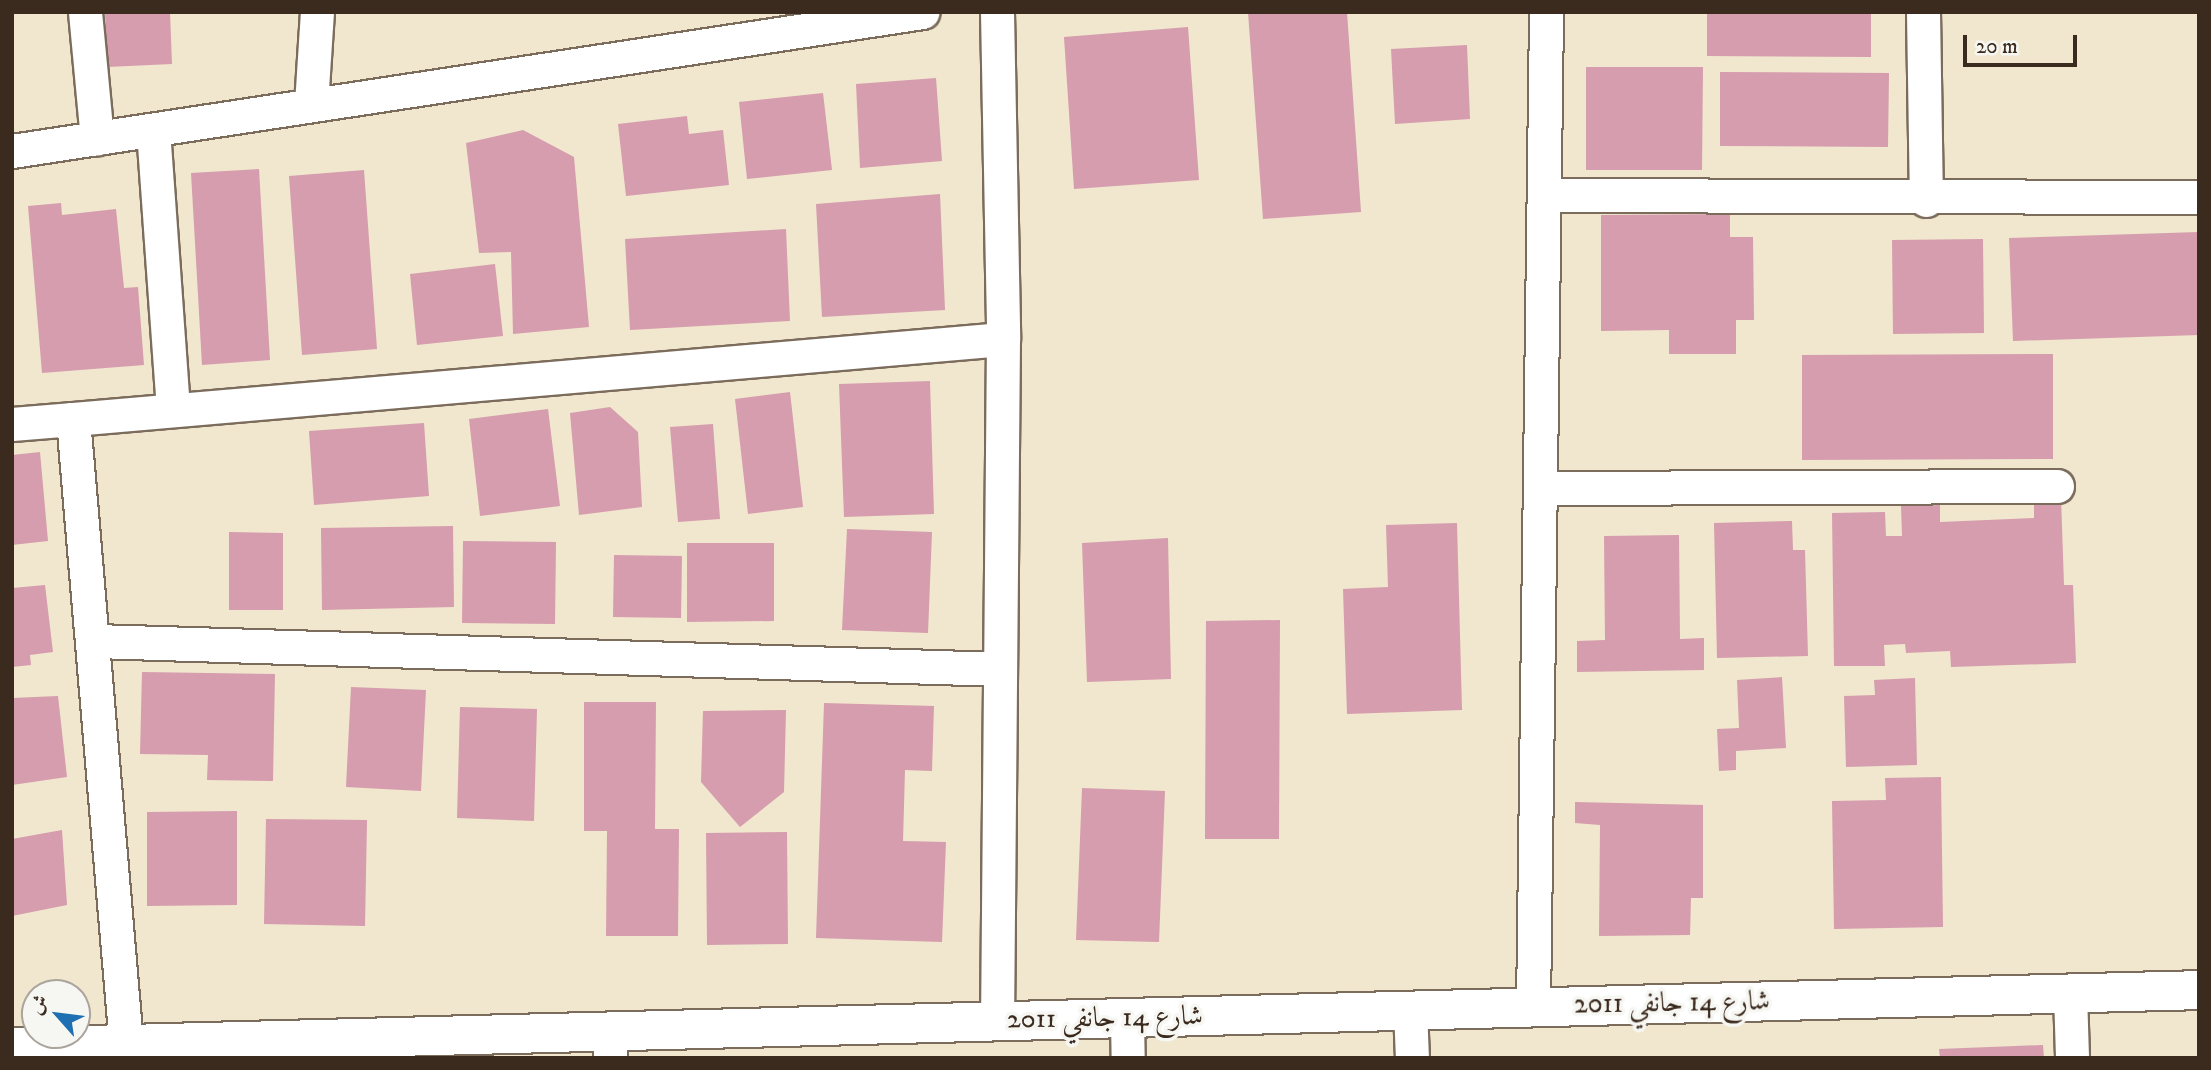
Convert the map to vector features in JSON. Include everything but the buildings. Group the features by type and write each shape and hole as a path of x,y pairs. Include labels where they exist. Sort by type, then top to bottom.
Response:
{"street":[{"path":"85,12 97,138"},
{"path":"311,104 317,12"},
{"path":"12,151 922,12"},
{"path":"997,12 1003,338 997,1020"},
{"path":"1534,1007 1546,12"},
{"path":"1923,12 1926,200"},
{"path":"153,130 173,409"},
{"path":"1545,195 1926,200 2199,197"},
{"path":"12,424 1003,338"},
{"path":"73,419 95,640 126,1043"},
{"path":"1541,488 2057,486"},
{"path":"95,640 1000,669"},
{"name":"شارع 14 جانفي 2011","path":"12,1047 126,1043 610,1046 997,1020 1127,1019 1410,1009 2199,990"},
{"path":"2070,993 2072,1058"},
{"path":"1410,1009 1412,1058"},
{"path":"1127,1019 1128,1058"}]}
